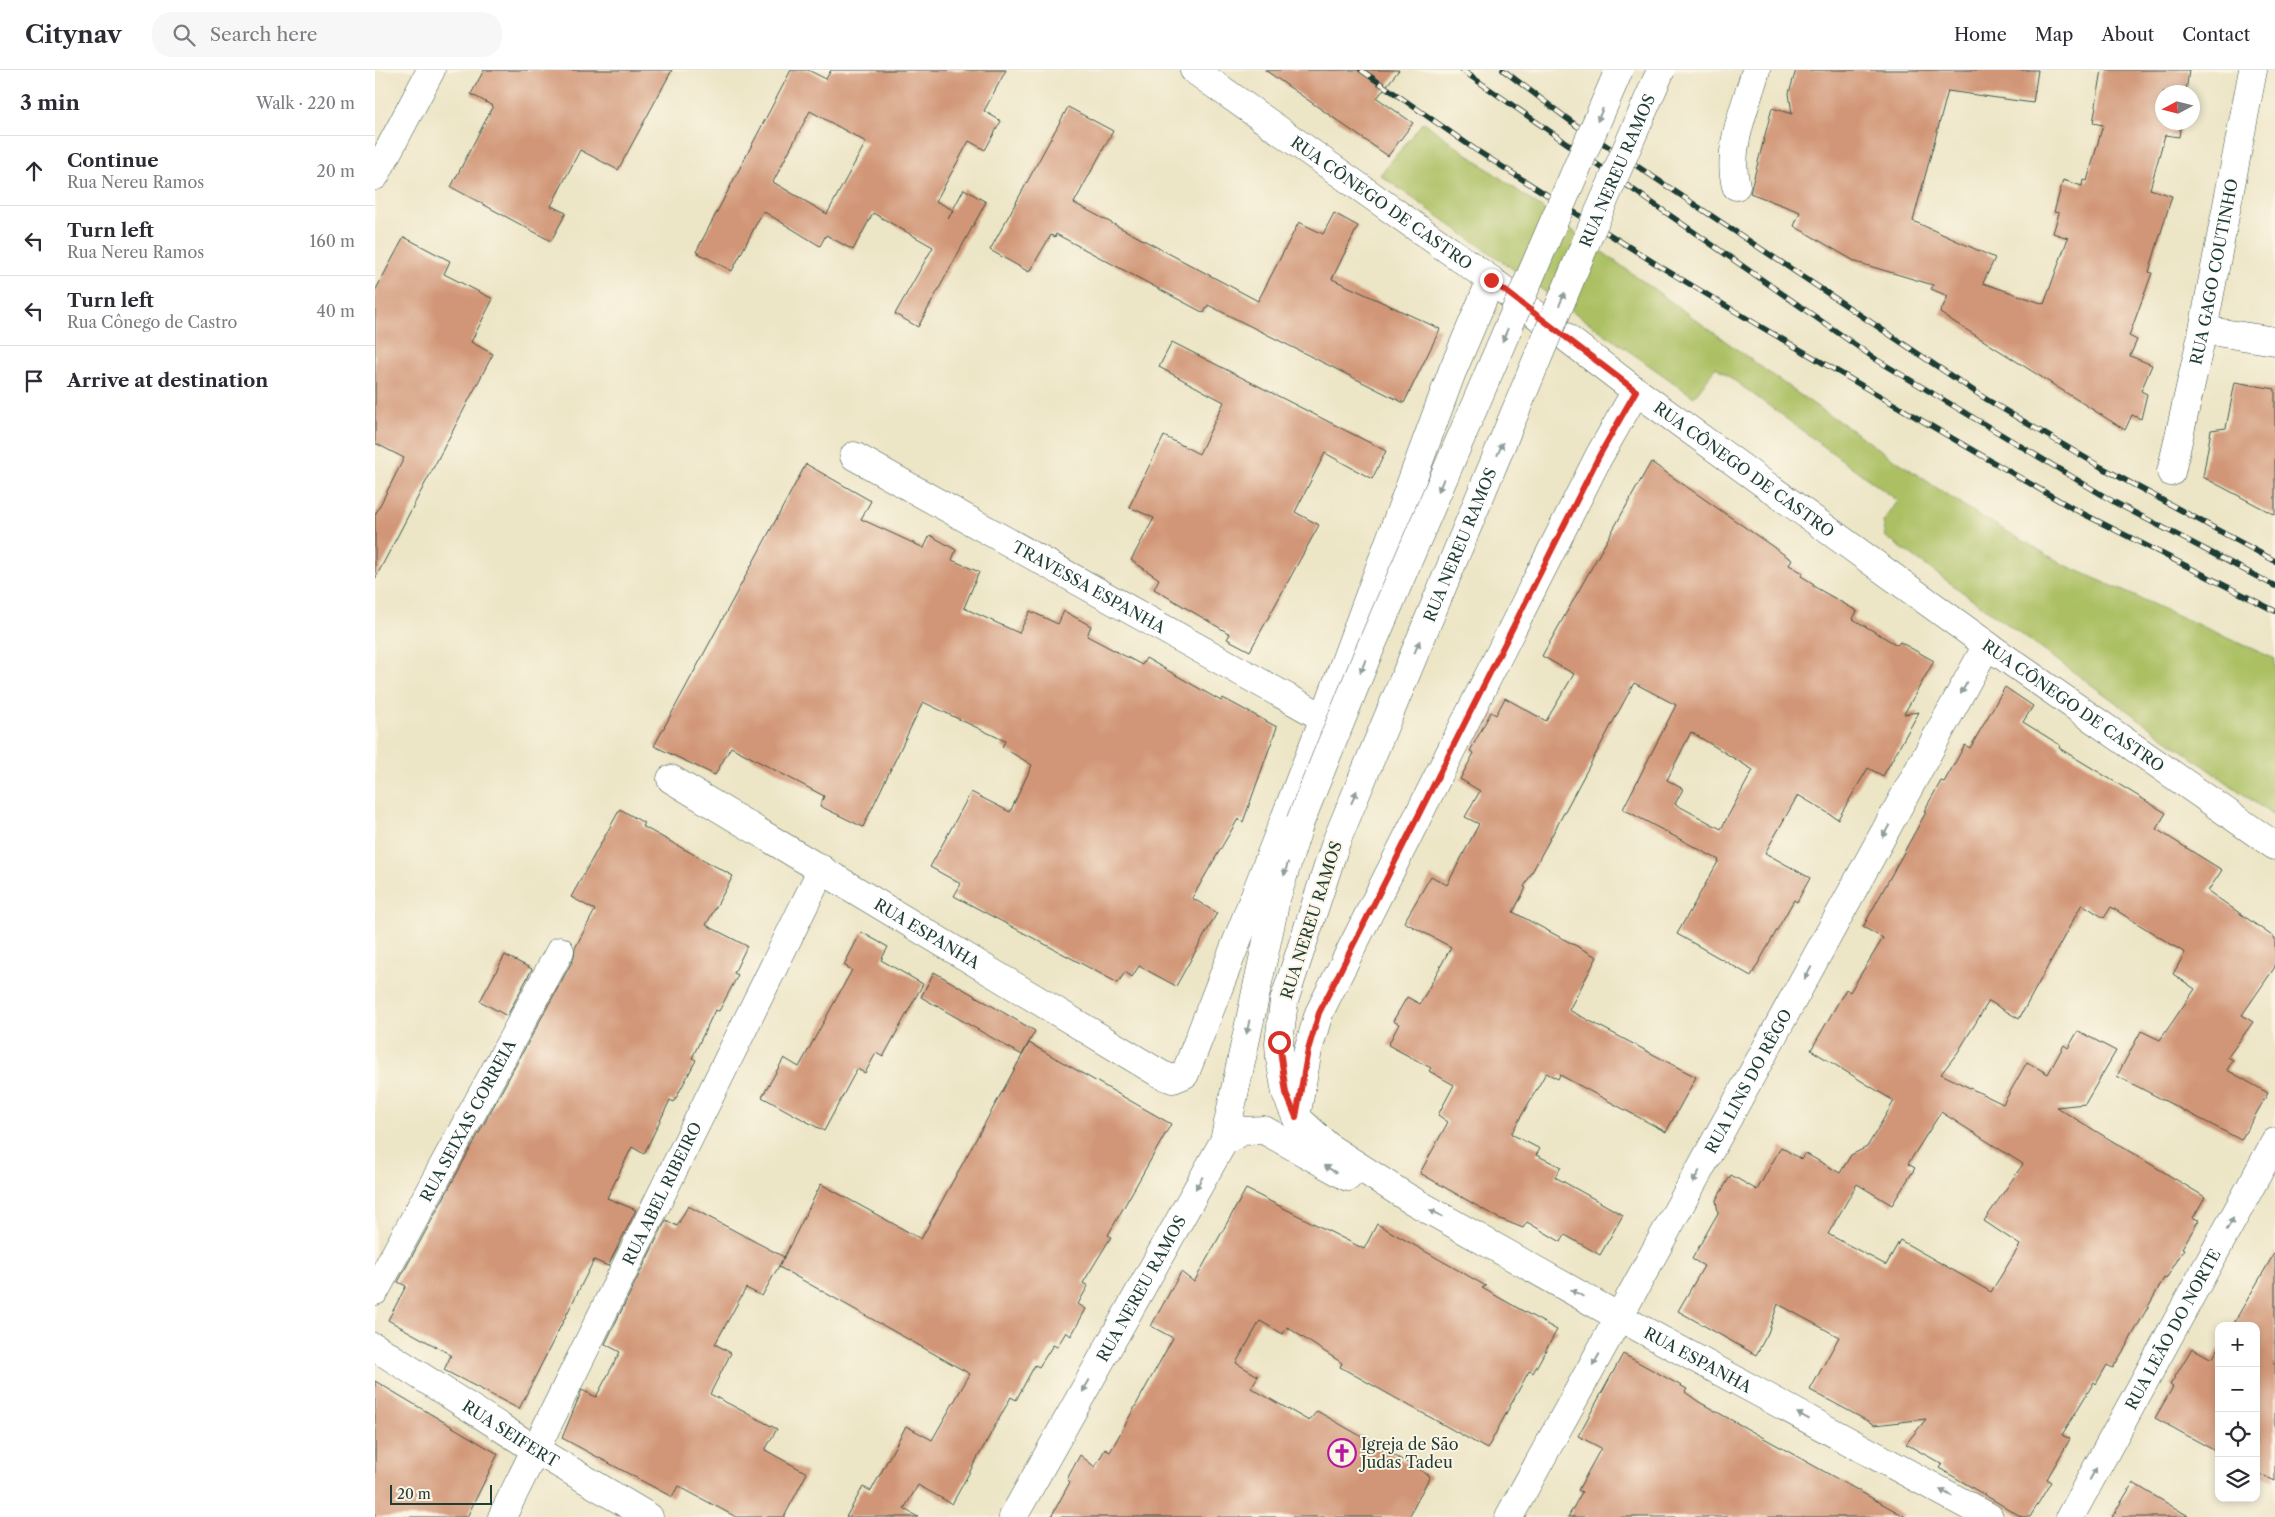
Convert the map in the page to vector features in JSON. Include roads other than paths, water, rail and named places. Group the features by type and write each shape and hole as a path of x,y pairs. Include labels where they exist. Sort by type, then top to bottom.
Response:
{"street":[{"path":"375,176 431,70"},
{"name":"RUA CÔNEGO DE CASTRO","path":"1193,70 1491,280 1636,391 1987,645 2275,846"},
{"name":"RUA NEREU RAMOS","path":"1013,1517 1223,1141 1276,898 1300,822 1375,639 1619,70"},
{"name":"RUA NEREU RAMOS","path":"1296,1117 1286,1093 1280,1060 1279,1042 1284,1001 1336,842 1588,237 1661,70"},
{"path":"1736,186 1733,173 1734,150 1756,70"},
{"name":"RUA GAGO COUTINHO","path":"2171,472 2203,330 2253,70"},
{"path":"1324,718 1452,372 1491,280"},
{"path":"2203,330 2275,341"},
{"path":"1296,1117 1308,1050 1319,1013 1599,456 1636,391"},
{"name":"TRAVESSA ESPANHA","path":"854,456 1324,718"},
{"name":"RUA LINS DO RÊGO","path":"1509,1517 1987,645"},
{"name":"RUA ESPANHA","path":"671,779 1161,1075 1173,1079 1185,1074 1324,718"},
{"name":"RUA ABEL RIBEIRO","path":"502,1517 822,869"},
{"name":"RUA SEIXAS CORREIA","path":"375,1291 560,951"},
{"name":"RUA ESPANHA","path":"1296,1117 1330,1148 1408,1198 1619,1317 1989,1517"},
{"name":"RUA ESPANHA","path":"1223,1141 1243,1131 1264,1130 1340,1175 1408,1198"},
{"name":"RUA LEÃO DO NORTE","path":"2070,1517 2275,1142"},
{"name":"RUA SEIFERT","path":"375,1347 536,1450 649,1517"}],"railway":[{"path":"1361,70 1476,150 1661,267 1763,328 2072,508 2275,611"},
{"path":"1462,70 1877,360 2114,502 2275,586"},
{"path":"1503,70 1577,126 1986,399 2101,467 2275,561"}],"place":[{"name":"Igreja de São Judas Tadeu","path":"1342,1453"}]}
